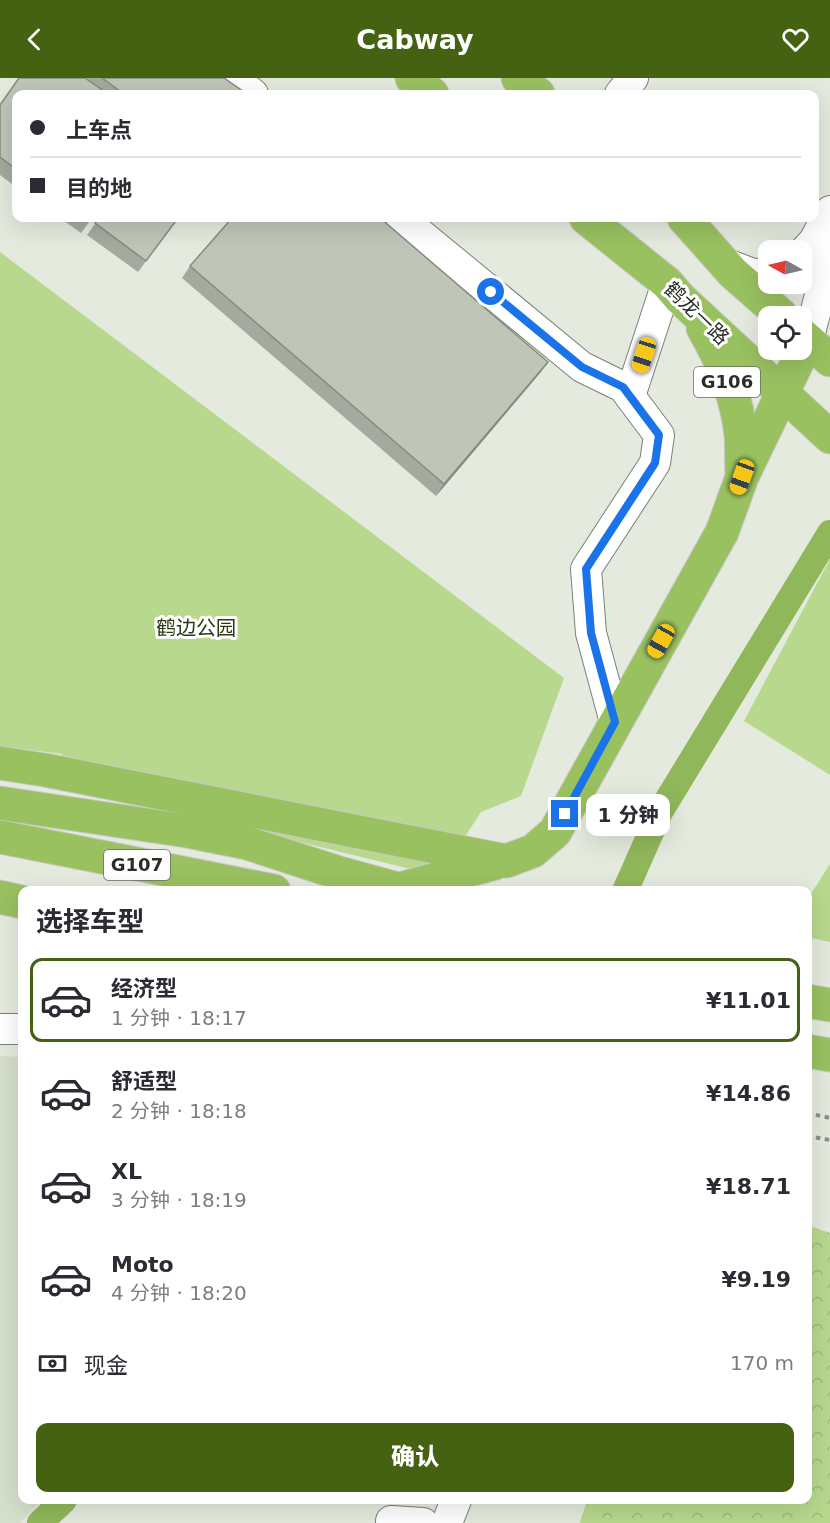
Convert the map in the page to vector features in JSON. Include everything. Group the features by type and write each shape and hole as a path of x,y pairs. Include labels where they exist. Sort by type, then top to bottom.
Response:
{"highway":[{"path":"412,78 427,90"},
{"path":"518,78 533,90"},
{"name":"鹤龙一路","path":"591,222 673,291 830,437"},
{"path":"688,222 733,273 771,306"},
{"name":"G106","path":"673,291 695,314 710,340 734,399 741,434 742,477"},
{"path":"417,886 533,851 555,832 722,532 742,477 783,394 813,345"},
{"path":"0,763 506,861"},
{"path":"0,803 187,831 247,843 388,886"},
{"name":"G107","path":"0,837 249,886"},
{"path":"0,847 204,886"},
{"path":"0,897 18,901"},
{"path":"0,916 18,919"},
{"path":"812,991 830,994"},
{"path":"812,1002 830,1005"},
{"path":"812,1052 830,1055"},
{"path":"812,1070 830,1073"}],"street":[{"path":"233,78 248,90"},
{"path":"623,90 633,78"},
{"path":"812,244 830,211"},
{"path":"406,222 582,367 623,387 659,435 655,463 586,569 591,633 615,722"},
{"path":"813,345 830,236"},
{"path":"724,262 758,274"},
{"path":"630,396 673,291"},
{"path":"0,1029 18,1029"},
{"path":"447,1523 454,1504"},
{"path":"394,1517 423,1523"}],"path":[{"path":"812,1114 830,1118"},
{"path":"812,1137 830,1140"}],"shaded area":[{"path":"0,1056 18,1057 18,1504 37,1504 20,1523 0,1523"}],"green space":[{"name":"鹤边公园","path":"0,252 564,678 521,796 481,812 439,876 80,788 62,754 0,746"},
{"path":"830,559 830,775 744,721"},
{"path":"830,864 830,942 812,938 812,892"},
{"path":"812,1227 830,1233 830,1523 580,1523 586,1504 812,1504"}],"building":[{"path":"19,78 85,78 102,90 12,90 12,166 0,157 0,105"},
{"path":"102,78 224,78 241,90 118,90"},
{"path":"96,222 175,222 146,261"},
{"path":"228,222 385,222 548,362 444,484 190,266"}],"waterway":[{"path":"627,886 660,812 830,533"},
{"path":"40,1523 60,1504"}],"route":[{"path":"491,292 582,367 623,387 659,435 655,463 586,569 591,633 615,722 565,814"}]}
